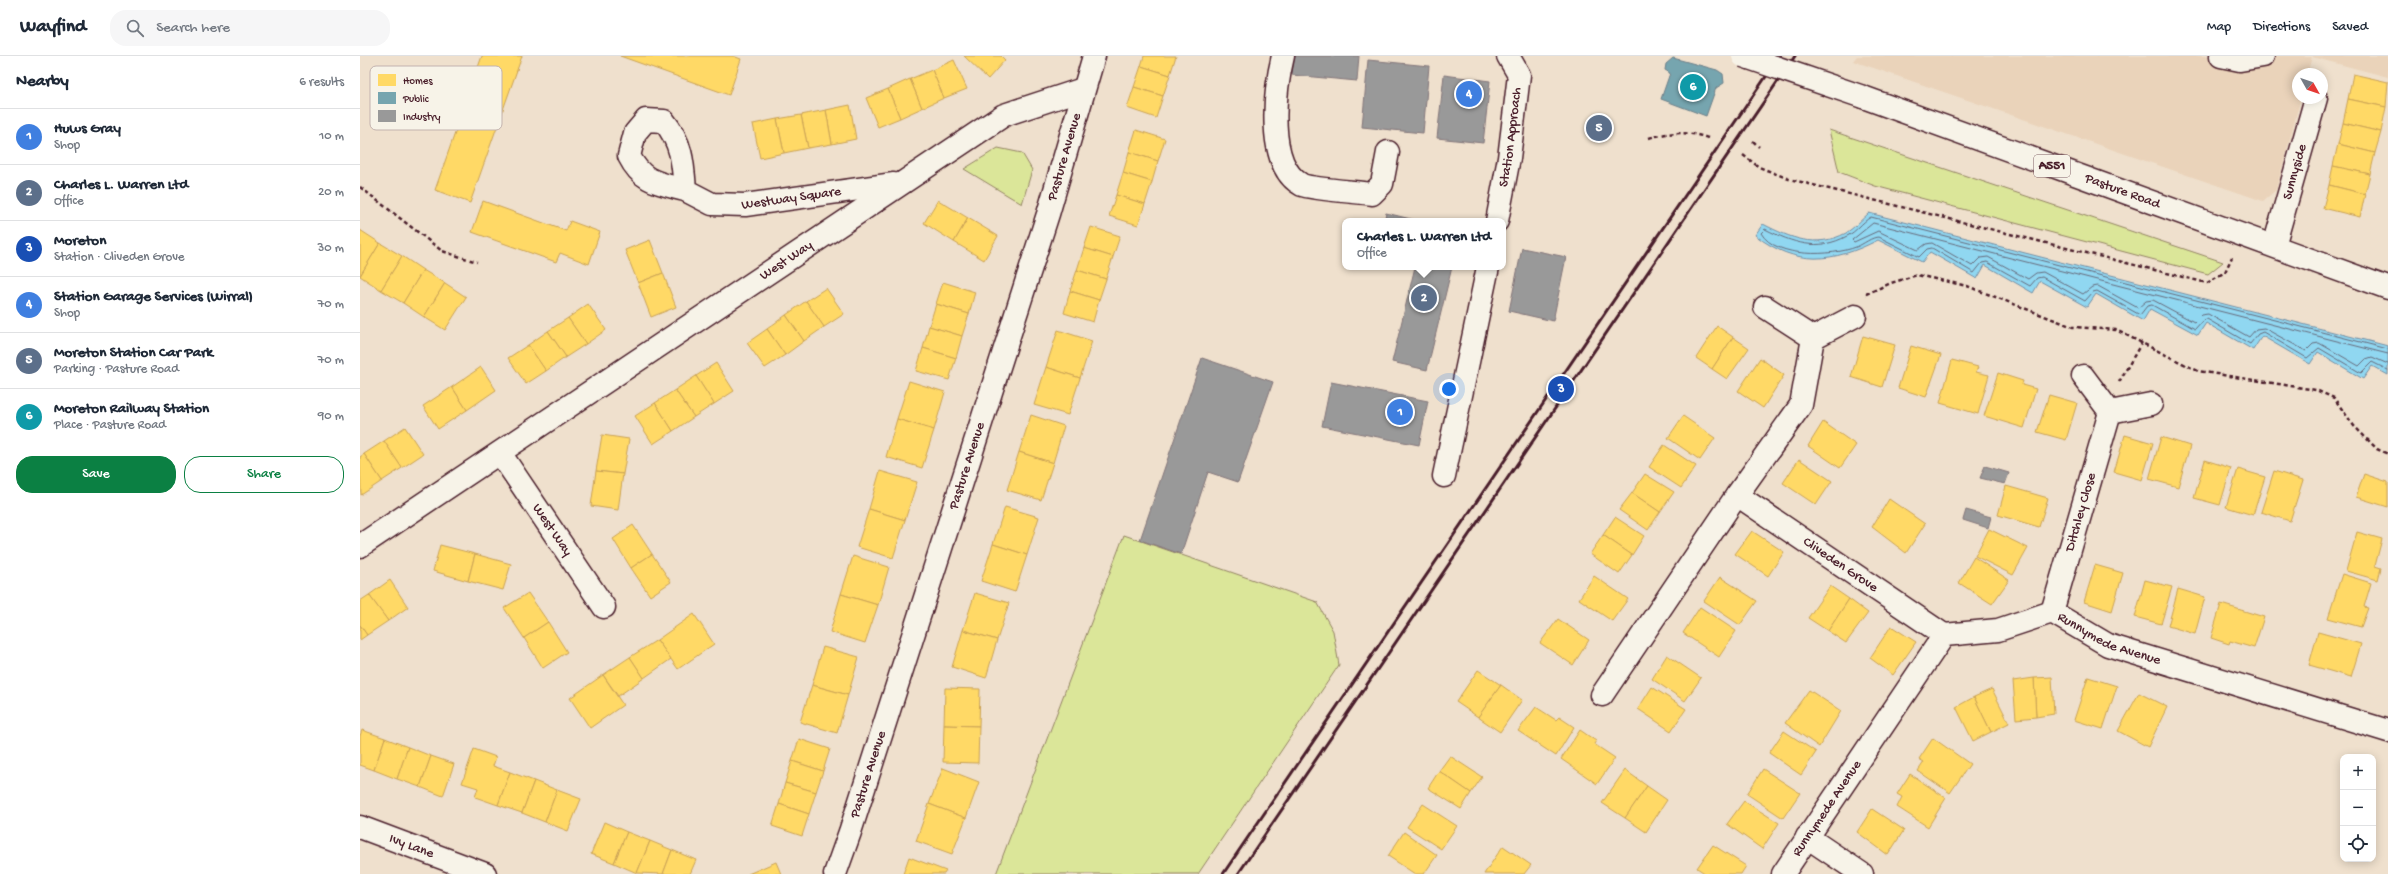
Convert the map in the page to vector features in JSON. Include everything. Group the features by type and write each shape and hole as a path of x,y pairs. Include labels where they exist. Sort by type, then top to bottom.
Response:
{"street":[{"name":"Pasture Avenue","path":"835,874 853,824 1043,230 1083,89 1094,56"},
{"path":"1283,56 1275,109 1277,148 1291,175 1303,185 1372,194 1382,184 1388,152"},
{"name":"Station Approach","path":"1498,218 1509,158 1520,75 1508,56"},
{"name":"Pasture Road","path":"1744,56 1862,97 2388,288"},
{"path":"2221,56 2240,60 2263,56"},
{"name":"West Way","path":"360,546 1004,115 1083,89"},
{"name":"Sunnyside","path":"2274,246 2314,104"},
{"name":"Westway Square","path":"685,190 712,204 745,205 901,183"},
{"path":"1444,476 1487,270"},
{"path":"1765,307 1813,338"},
{"path":"1813,338 1855,316"},
{"path":"1602,696 1737,495 1801,406 1813,338"},
{"path":"2083,376 2110,412 2151,404"},
{"name":"Ditchley Close","path":"2052,612 2110,412"},
{"name":"West Way","path":"500,453 604,607"},
{"name":"Cliveden Grove","path":"1737,495 1944,635"},
{"name":"Runnymede Avenue","path":"1784,874 1807,837 1944,635 1998,630 2052,612 2108,645 2388,731"},
{"name":"Ivy Lane","path":"360,827 485,874"},
{"path":"1807,837 1862,874"}],"path":[{"path":"1649,138 1666,133 1697,134 1708,138"},
{"path":"1753,141 1759,148"},
{"path":"1743,155 1759,168 1789,179 2207,283 2226,272 2241,235"},
{"path":"360,187 442,251 477,262"},
{"path":"1855,316 1855,298 1891,283 1917,275 1967,286 2073,327 2116,330 2198,371 2316,390 2334,398 2354,426 2377,449 2388,454"},
{"path":"2110,412 2116,388 2142,342"}],"shaded area":[{"path":"1857,56 2388,56 2388,77 2312,57 2309,68 2292,68 2292,104 2299,104 2276,190 2263,201 1853,61"}],"green space":[{"path":"1829,130 2223,262 2208,274 1875,186 1839,172"},
{"path":"998,148 1022,153 1032,170 1022,204 964,169"},
{"path":"1124,535 1317,602 1333,631 1339,665 1198,874 996,874"}],"water":[{"path":"1869,213 2388,346 2388,375 2372,366 2363,379 2318,352 2310,364 2262,336 2253,350 2206,323 2198,335 2150,309 2143,321 2096,294 2087,307 2040,281 2033,293 1985,265 1977,279 1930,252 1922,262 1878,240 1846,253 1830,257 1815,258 1800,257 1785,253 1755,235 1763,224 1783,234 1803,240 1814,241 1835,238 1846,233"}],"building: Homes":[{"path":"482,56 522,56 502,113 502,66 478,66"},
{"path":"620,56 733,56 741,59 729,95"},
{"path":"964,56 1001,56 1005,60 988,79"},
{"path":"1144,56 1176,56 1170,75 1141,66"},
{"path":"954,60 967,89 944,98 932,70"},
{"path":"1141,66 1170,75 1163,96 1134,87"},
{"path":"932,70 944,98 922,108 910,79"},
{"path":"2353,74 2388,82 2386,107 2348,99"},
{"path":"910,79 922,108 900,118 888,89"},
{"path":"1134,87 1163,96 1156,118 1127,108"},
{"path":"888,89 900,118 878,127 866,98"},
{"path":"2348,99 2386,107 2381,132 2343,123"},
{"path":"850,105 856,139 832,144 826,110"},
{"path":"826,110 832,144 808,148 801,115"},
{"path":"801,115 808,148 784,153 777,119"},
{"path":"777,119 784,153 760,158 753,124"},
{"path":"2343,123 2381,132 2375,153 2338,144"},
{"path":"456,130 496,130 470,203 435,190"},
{"path":"1136,130 1165,139 1158,161 1129,152"},
{"path":"2338,144 2375,153 2370,174 2333,166"},
{"path":"1129,152 1158,161 1152,182 1123,173"},
{"path":"2333,166 2370,174 2365,194 2329,185"},
{"path":"1123,173 1152,182 1145,204 1116,195"},
{"path":"2329,185 2365,194 2360,217 2323,208"},
{"path":"1116,195 1145,204 1138,225 1109,216"},
{"path":"938,200 968,218 954,242 924,223"},
{"path":"483,201 566,231 570,221 600,232 589,264 560,253 556,262 472,232"},
{"path":"968,218 998,236 984,260 954,242"},
{"path":"1091,227 1120,236 1113,257 1084,248"},
{"path":"360,230 380,243 360,276"},
{"path":"650,240 663,273 638,283 625,250"},
{"path":"380,243 402,256 381,290 360,276"},
{"path":"1084,248 1113,257 1106,279 1077,270"},
{"path":"402,256 423,270 403,303 381,290"},
{"path":"423,270 445,283 424,317 403,303"},
{"path":"1077,270 1106,279 1099,300 1070,291"},
{"path":"663,273 676,307 651,317 638,283"},
{"path":"943,282 975,292 969,314 936,304"},
{"path":"445,283 466,297 445,330 424,317"},
{"path":"826,288 844,314 824,327 806,301"},
{"path":"1070,291 1099,300 1093,322 1064,313"},
{"path":"806,301 824,327 804,341 786,315"},
{"path":"588,304 606,330 586,344 568,318"},
{"path":"936,304 969,314 962,336 929,326"},
{"path":"786,315 804,341 785,355 767,329"},
{"path":"568,318 586,344 566,357 548,331"},
{"path":"929,326 962,336 956,358 923,348"},
{"path":"1717,326 1733,337 1712,369 1696,358"},
{"path":"767,329 785,355 765,368 747,343"},
{"path":"1058,330 1092,341 1080,378 1046,367"},
{"path":"548,331 566,357 546,371 528,345"},
{"path":"1863,336 1895,345 1882,387 1851,377"},
{"path":"1733,337 1749,348 1727,379 1712,369"},
{"path":"528,345 546,371 526,384 508,358"},
{"path":"1911,346 1941,355 1926,397 1898,388"},
{"path":"923,348 956,358 949,380 916,371"},
{"path":"1760,358 1784,375 1763,408 1738,391"},
{"path":"1952,360 1978,367 1976,372 1989,375 1978,414 1940,403"},
{"path":"716,363 734,391 714,404 696,376"},
{"path":"481,367 496,390 467,410 452,387"},
{"path":"1046,367 1080,378 1068,415 1034,405"},
{"path":"1998,373 2023,381 2022,385 2036,389 2024,428 1984,416"},
{"path":"696,376 714,404 694,417 675,390"},
{"path":"909,381 945,392 934,430 897,419"},
{"path":"452,387 467,410 438,429 423,406"},
{"path":"675,390 694,417 673,431 655,403"},
{"path":"2049,395 2077,403 2066,440 2037,432"},
{"path":"655,403 673,431 653,444 635,416"},
{"path":"1031,415 1064,426 1053,463 1019,452"},
{"path":"1683,416 1715,438 1700,460 1668,438"},
{"path":"897,419 934,430 922,468 886,457"},
{"path":"1823,422 1856,445 1840,468 1808,446"},
{"path":"405,427 423,454 402,468 384,441"},
{"path":"602,435 629,439 623,474 596,471"},
{"path":"2125,435 2153,443 2142,480 2114,472"},
{"path":"2161,437 2190,446 2178,487 2149,479"},
{"path":"384,441 402,468 382,481 364,454"},
{"path":"1664,445 1696,466 1681,488 1649,467"},
{"path":"1019,452 1053,463 1041,500 1007,490"},
{"path":"364,454 382,481 361,495 360,457"},
{"path":"1799,459 1832,481 1816,505 1783,483"},
{"path":"2205,460 2231,468 2220,505 2194,498"},
{"path":"2238,469 2265,477 2253,515 2226,507"},
{"path":"596,471 623,474 618,510 591,506"},
{"path":"880,471 917,482 905,520 869,509"},
{"path":"2274,471 2303,480 2290,521 2261,512"},
{"path":"1645,474 1674,492 1660,512 1632,493"},
{"path":"2364,474 2388,482 2388,507 2356,497"},
{"path":"2006,486 2048,498 2039,527 1998,515"},
{"path":"1632,493 1660,512 1648,530 1619,510"},
{"path":"1889,499 1925,524 1906,553 1872,527"},
{"path":"1005,507 1039,517 1027,555 993,544"},
{"path":"869,509 905,520 893,558 857,547"},
{"path":"1615,517 1644,536 1632,555 1603,535"},
{"path":"633,525 652,554 631,568 613,539"},
{"path":"1989,529 2028,548 2013,575 1975,556"},
{"path":"1752,531 1784,552 1768,576 1735,554"},
{"path":"2357,532 2382,539 2375,566 2381,568 2378,580 2346,571"},
{"path":"1603,535 1632,555 1619,574 1590,554"},
{"path":"993,544 1027,555 1015,592 981,581"},
{"path":"440,545 475,554 468,581 433,571"},
{"path":"475,554 511,564 503,590 468,581"},
{"path":"652,554 671,582 650,596 631,568"},
{"path":"853,556 889,567 878,605 841,594"},
{"path":"1974,557 2009,580 1992,604 1959,583"},
{"path":"2095,565 2123,573 2112,611 2084,602"},
{"path":"2342,574 2371,583 2364,607 2368,608 2361,627 2328,618"},
{"path":"1594,576 1628,599 1612,621 1579,599"},
{"path":"1720,577 1757,601 1740,625 1704,601"},
{"path":"390,580 408,607 388,621 369,595"},
{"path":"2145,580 2172,587 2161,624 2135,617"},
{"path":"1830,586 1849,599 1828,631 1808,618"},
{"path":"2178,589 2205,597 2195,634 2168,626"},
{"path":"528,593 548,622 524,638 504,608"},
{"path":"975,593 1009,603 997,640 963,630"},
{"path":"841,594 878,605 865,643 830,632"},
{"path":"369,595 388,621 367,635 360,625 360,601"},
{"path":"1849,599 1868,613 1846,643 1828,631"},
{"path":"2221,604 2264,617 2254,648 2230,641 2229,644 2211,638"},
{"path":"1700,607 1736,631 1719,657 1683,633"},
{"path":"694,614 714,644 678,669 657,640"},
{"path":"1558,619 1589,640 1573,665 1540,643"},
{"path":"548,622 567,652 543,668 524,638"},
{"path":"360,625 367,635 360,640"},
{"path":"1891,626 1916,642 1893,675 1870,658"},
{"path":"963,630 997,640 986,678 952,667"},
{"path":"2318,632 2361,644 2351,677 2309,665"},
{"path":"657,640 671,659 644,678 630,657"},
{"path":"823,647 859,657 848,695 812,685"},
{"path":"1667,655 1701,678 1685,701 1652,679"},
{"path":"630,657 644,678 618,696 603,675"},
{"path":"1478,670 1501,685 1478,717 1456,702"},
{"path":"603,675 623,705 590,728 570,698"},
{"path":"2052,677 2054,714 2036,717 2034,678"},
{"path":"2088,677 2117,686 2103,729 2074,720"},
{"path":"2034,678 2036,717 2016,719 2013,681"},
{"path":"812,685 848,695 837,733 800,722"},
{"path":"1501,685 1522,700 1500,732 1478,717"},
{"path":"1652,687 1686,709 1671,731 1638,709"},
{"path":"945,688 980,689 979,726 944,725"},
{"path":"1992,689 2009,723 1991,732 1974,697"},
{"path":"1809,690 1841,711 1819,747 1785,723"},
{"path":"2139,693 2167,707 2148,747 2118,731"},
{"path":"1974,697 1991,732 1973,741 1956,707"},
{"path":"1536,707 1556,720 1559,717 1574,727 1556,756 1518,731"},
{"path":"944,725 979,726 978,763 943,762"},
{"path":"362,730 385,738 374,770 360,765 360,736"},
{"path":"1580,730 1596,741 1594,744 1615,758 1597,784 1561,759"},
{"path":"1784,731 1816,752 1801,775 1769,753"},
{"path":"385,738 408,747 397,779 374,770"},
{"path":"1933,738 1970,764 1950,793 1918,771 1924,762 1919,759"},
{"path":"799,739 830,749 823,771 792,761"},
{"path":"408,747 431,756 420,787 397,779"},
{"path":"474,749 496,757 493,766 510,772 498,805 475,797 478,788 462,783"},
{"path":"431,756 454,764 443,796 420,787"},
{"path":"1450,756 1482,777 1471,793 1439,771"},
{"path":"792,761 823,771 816,792 785,783"},
{"path":"943,768 979,782 966,818 929,804"},
{"path":"1763,769 1800,793 1783,818 1747,794"},
{"path":"1625,770 1647,786 1625,818 1602,803"},
{"path":"1439,771 1471,793 1461,809 1428,788"},
{"path":"510,772 534,781 522,813 498,805"},
{"path":"1910,774 1946,798 1928,827 1897,807 1902,797 1897,794"},
{"path":"534,781 557,790 545,822 522,813"},
{"path":"785,783 816,792 809,814 779,804"},
{"path":"1647,786 1667,800 1646,832 1625,818"},
{"path":"557,790 581,799 568,831 545,822"},
{"path":"1744,801 1779,823 1762,849 1727,824"},
{"path":"779,804 809,814 802,836 772,826"},
{"path":"929,804 966,818 952,854 916,841"},
{"path":"1423,804 1457,826 1441,849 1407,827"},
{"path":"1872,809 1904,830 1888,855 1857,832"},
{"path":"604,822 627,832 614,863 591,854"},
{"path":"627,832 650,841 637,873 614,863"},
{"path":"1404,832 1437,855 1424,874 1415,874 1388,856"},
{"path":"650,841 672,850 663,874 637,873"},
{"path":"1713,845 1746,866 1741,874 1706,874 1697,868"},
{"path":"1503,846 1531,865 1524,874 1484,874"},
{"path":"672,850 696,860 690,874 663,874"},
{"path":"909,857 946,871 944,874 903,874"},
{"path":"776,862 781,874 748,874"}],"building: Public":[{"path":"1673,58 1717,70 1723,74 1724,83 1716,88 1706,116 1661,99 1670,73 1665,70 1666,64"}],"building: Industry":[{"path":"1294,56 1359,56 1357,81 1292,75"},
{"path":"1368,60 1429,66 1423,133 1362,127"},
{"path":"1444,75 1490,81 1483,143 1437,138"},
{"path":"1386,213 1407,218 1385,218"},
{"path":"1522,248 1566,257 1553,321 1509,311"},
{"path":"1414,270 1451,270 1427,370 1392,362"},
{"path":"1202,358 1273,382 1238,482 1208,472 1181,554 1140,540"},
{"path":"1331,382 1428,401 1419,445 1322,426"},
{"path":"1985,466 2009,473 2005,484 1980,478"},
{"path":"1966,510 1991,517 1988,528 1963,520"}],"railway":[{"path":"1223,874 1780,56"},
{"path":"1238,874 1795,56"}],"place":[{"name":"Moreton Railway Station","path":"1693,87"},
{"name":"Station Garage Services (Wirral)","path":"1469,94"},
{"name":"Moreton Station Car Park","path":"1599,128"},
{"name":"Charles L. Warren Ltd","path":"1424,298"},
{"name":"Moreton","path":"1561,389"},
{"name":"Huws Gray","path":"1400,412"}]}
